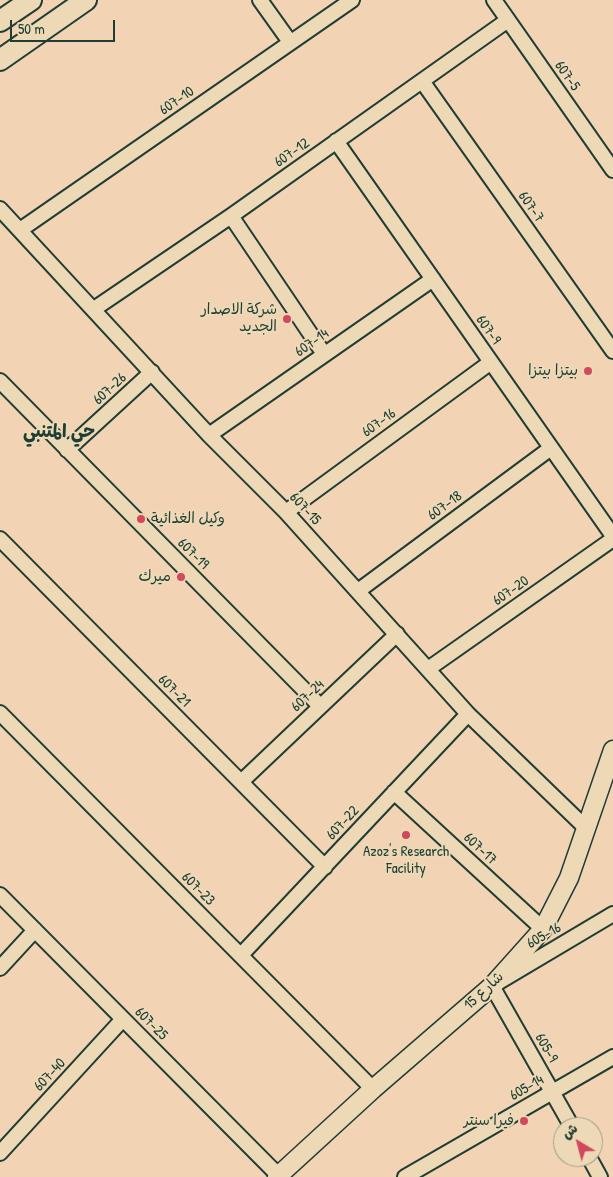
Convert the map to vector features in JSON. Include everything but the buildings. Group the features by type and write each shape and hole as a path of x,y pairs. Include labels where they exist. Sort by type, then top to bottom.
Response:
{"main road":[{"path":"0,21 31,0"},
{"path":"0,60 86,0"}],"street":[{"path":"260,0 290,42"},
{"name":"607-10","path":"20,230 352,0"},
{"name":"607-5","path":"494,0 613,170"},
{"name":"607-12","path":"94,309 231,216 508,20"},
{"name":"607-7","path":"422,81 613,351"},
{"name":"607-9","path":"336,141 613,538"},
{"name":"607-15","path":"0,209 209,435 286,512 468,714 587,830"},
{"path":"231,216 324,354"},
{"name":"607-14","path":"209,435 432,279"},
{"name":"607-16","path":"286,512 491,362"},
{"name":"607-26","path":"67,450 152,372"},
{"name":"607-19","path":"0,381 320,706"},
{"name":"607-18","path":"358,591 551,448"},
{"name":"607-20","path":"428,669 613,538"},
{"name":"607-21","path":"0,539 325,867"},
{"name":"607-24","path":"241,782 397,634"},
{"name":"607-22","path":"241,955 468,714"},
{"name":"607-23","path":"2,719 241,955 373,1089"},
{"name":"شارع 15","path":"278,1176 373,1089 492,986 543,929 569,878 612,760"},
{"name":"607-17","path":"394,792 543,929"},
{"name":"607-25","path":"0,895 278,1176"},
{"name":"605-16","path":"492,986 613,914"},
{"path":"0,968 35,930"},
{"name":"605-9","path":"492,986 567,1117"},
{"name":"607-40","path":"0,1153 123,1020"},
{"name":"605-14","path":"405,1177 613,1057"}],"place":[{"name":"شركة الاصدار الجديد","path":"287,319"},
{"name":"بيتزا بيتزا","path":"588,371"},
{"name":"وكيل الغذائية","path":"141,519"},
{"name":"ميرك","path":"181,577"},
{"name":"Azoz's Research Facility","path":"406,835"},
{"name":"فيرا سنتر","path":"524,1121"}],"district":[{"name":"حي المتنبي","path":"59,432"}]}
